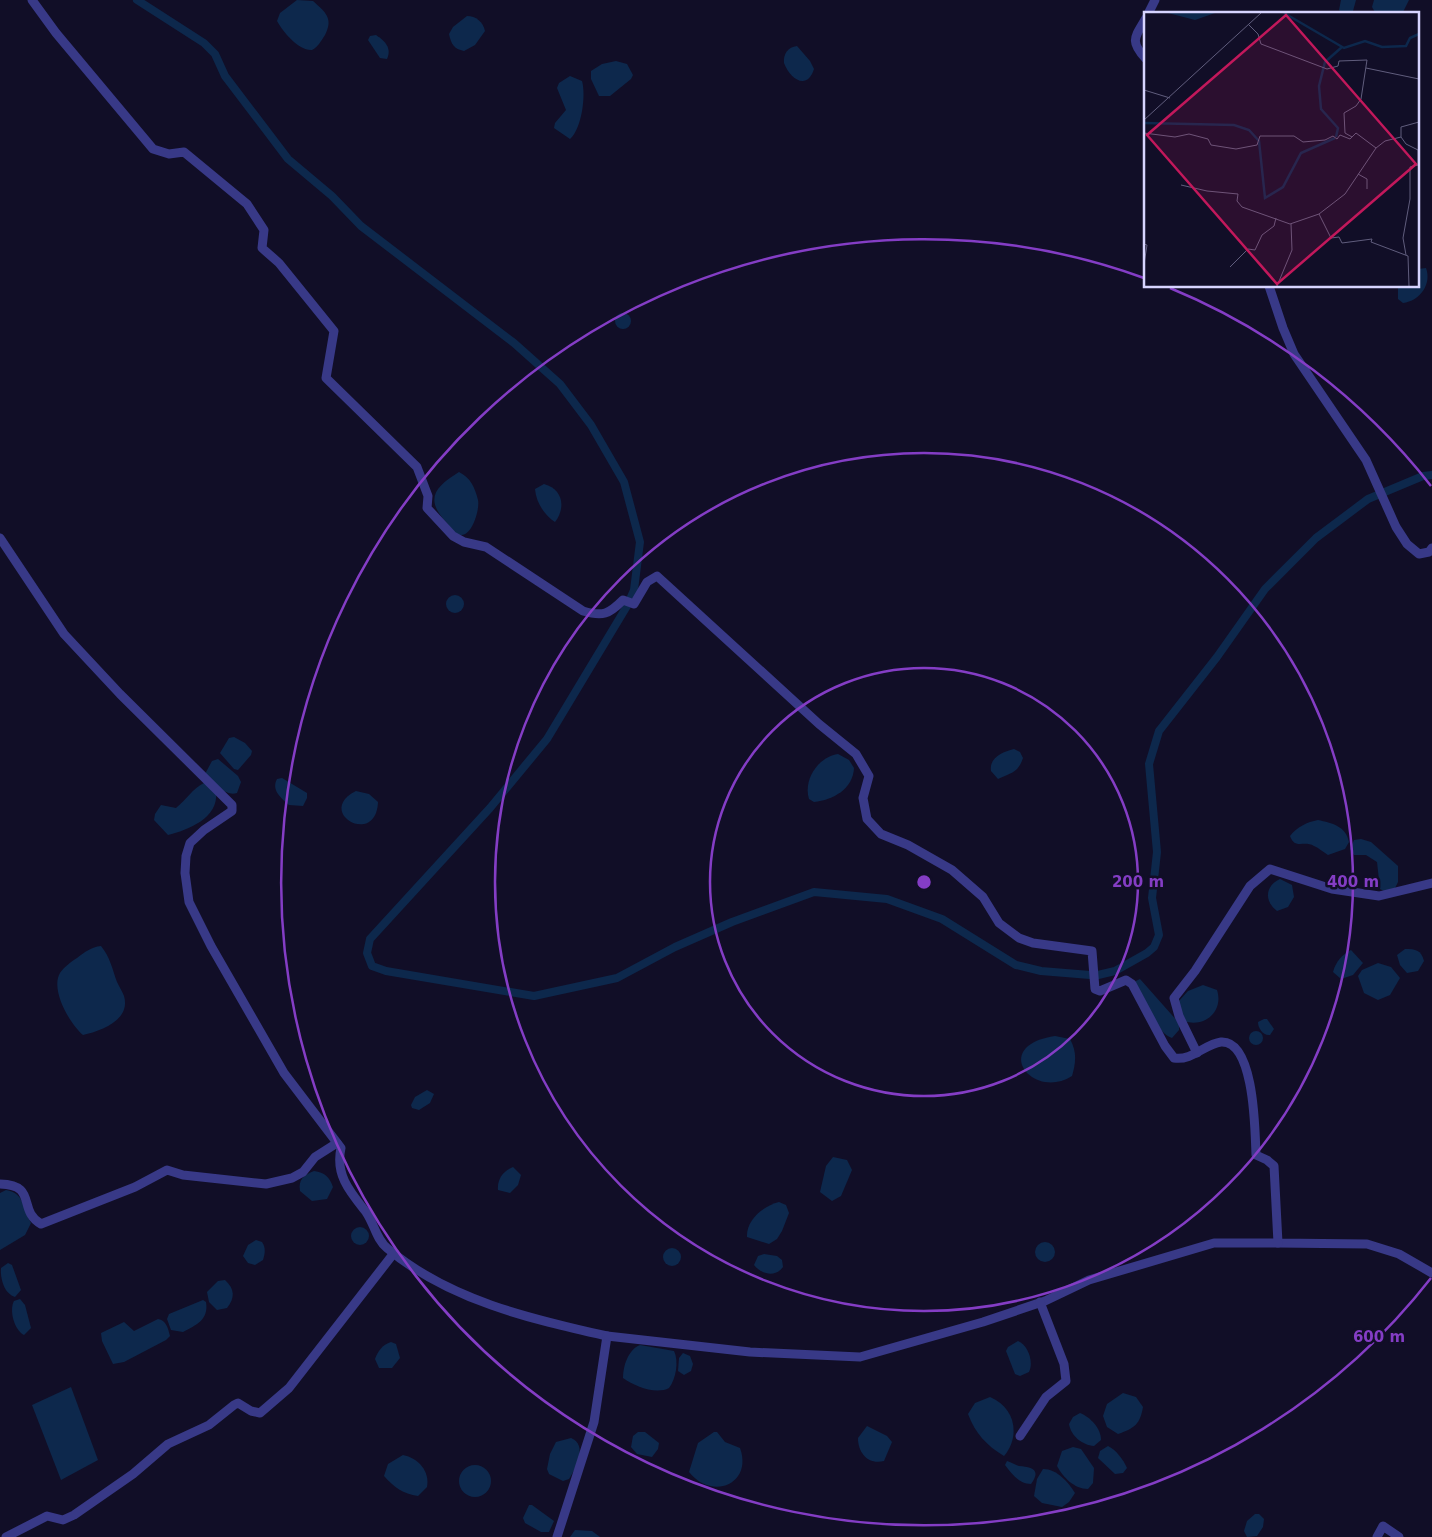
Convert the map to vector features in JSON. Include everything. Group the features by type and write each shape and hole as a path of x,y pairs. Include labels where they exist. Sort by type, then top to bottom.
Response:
{"street":[{"path":"32,0 56,33 153,149 169,154 184,152 247,204 264,230 262,248 279,263 334,331 326,378 416,467 428,496 427,508 442,526 464,542 486,546 583,611 602,614 611,612 623,600 634,604 647,582 657,576 820,724 856,754 869,776 863,798 867,819 881,834 908,846 952,870 983,897 999,923 1019,938 1033,943 1092,951 1095,989 1100,991 1126,980 1132,984 1165,1046 1174,1058 1197,1053 1220,1042 1227,1043 1238,1052 1246,1064 1253,1110 1256,1155 1274,1166 1278,1243"},
{"path":"1149,12 1155,0"},
{"path":"1144,22 1134,40 1136,48 1144,57"},
{"path":"1270,288 1282,328 1294,354 1366,460 1396,527 1407,544 1418,554 1428,552 1432,548"},
{"path":"0,538 64,634 120,694 232,805 232,811 226,817 204,830 190,843 186,856 185,873 189,902 211,946 284,1072 341,1148 340,1168 348,1190 370,1218 385,1247 446,1288 536,1320 607,1336 750,1352 860,1357 911,1344 1040,1302 1089,1280 1214,1243 1367,1244 1398,1254 1432,1273"},
{"path":"1197,1053 1178,1016 1174,998 1195,972 1250,886 1270,868 1332,889 1379,896 1432,883"},
{"path":"0,1184 18,1186 25,1192 32,1217 41,1224 135,1187 167,1170 183,1174 266,1184 283,1181 303,1172 315,1157 337,1143"},
{"path":"6,1537 47,1516 63,1520 74,1515 133,1474 168,1444 209,1425 234,1404 238,1403 251,1411 260,1413 290,1388 394,1253"},
{"path":"1020,1436 1046,1397 1066,1380 1064,1364 1040,1302"},
{"path":"557,1537 594,1422 607,1336"},
{"path":"1377,1537 1384,1526 1399,1537"}],"water":[{"path":"297,0 313,1 327,16 328,29 318,46 312,50 297,44 287,35 277,21 280,13"},
{"path":"1341,0 1356,0 1353,11 1341,12 1339,10"},
{"path":"1374,0 1409,0 1403,12 1375,12 1372,7"},
{"path":"467,16 479,20 485,31 475,45 464,51 453,46 449,34 453,27"},
{"path":"376,35 387,45 389,51 387,59 380,58 368,40 370,36"},
{"path":"797,46 810,61 814,69 811,76 803,81 794,78 784,63 784,57 787,52"},
{"path":"616,61 627,64 633,75 631,79 610,96 599,96 591,79 591,71 602,64"},
{"path":"570,76 582,81 584,94 578,127 570,139 554,128 555,123 566,110 557,88 559,83"},
{"path":"1426,268 1426,286 1415,299 1403,303 1398,299 1398,288 1420,288 1420,269"},
{"path":"620,313 626,313 631,318 629,327 620,329 615,324 615,318"},
{"path":"459,472 467,477 472,484 478,500 472,527 465,534 461,535 457,534 440,515 434,500 439,488"},
{"path":"544,484 555,490 561,500 561,511 555,522 544,512 537,499 535,489"},
{"path":"451,595 459,595 464,600 462,611 451,613 446,608 446,600"},
{"path":"234,737 245,743 252,751 251,755 238,770 234,769 220,753 229,738"},
{"path":"1014,749 1020,752 1023,758 1019,767 1014,772 998,779 991,771 992,762 997,756"},
{"path":"838,754 849,760 854,768 850,782 835,796 814,802 809,799 808,784 810,777 824,760"},
{"path":"218,759 238,776 241,782 237,793 232,794 224,791 205,774 212,761"},
{"path":"282,778 307,793 303,806 289,805 278,794 275,783 277,779"},
{"path":"204,783 216,792 216,801 213,809 193,826 168,835 154,820 155,814 161,805 176,808 196,788"},
{"path":"356,791 369,794 378,802 375,816 368,823 359,824 351,822 344,816 341,808 345,799"},
{"path":"1318,820 1338,826 1345,832 1349,842 1345,849 1328,855 1310,844 1294,843 1290,836 1296,830"},
{"path":"1361,839 1371,842 1398,866 1398,882 1395,888 1384,891 1380,889 1377,862 1366,855 1354,855 1350,849 1354,840"},
{"path":"1280,879 1292,885 1294,897 1288,907 1277,911 1270,903 1268,894 1271,886"},
{"path":"101,946 107,954 124,996 125,1004 123,1012 113,1023 98,1031 83,1035 67,1015 59,997 58,980 60,973 70,962 88,950"},
{"path":"1405,949 1420,952 1424,961 1418,971 1407,973 1400,965 1397,955"},
{"path":"1351,950 1363,963 1353,975 1341,979 1333,972 1334,968 1340,959"},
{"path":"1378,963 1391,967 1400,978 1390,995 1378,1000 1364,993 1358,976 1362,970"},
{"path":"1140,979 1179,1023 1179,1030 1172,1038 1166,1035 1155,1023 1136,984 1136,981"},
{"path":"1203,985 1217,990 1218,1005 1215,1011 1211,1016 1199,1022 1191,1023 1184,1021 1178,1002 1188,991"},
{"path":"1267,1019 1274,1029 1270,1035 1263,1033 1259,1027 1258,1022"},
{"path":"1253,1031 1259,1031 1263,1038 1259,1045 1253,1045 1249,1041 1249,1035"},
{"path":"1055,1036 1070,1039 1075,1053 1072,1076 1057,1082 1044,1082 1032,1077 1024,1069 1021,1060 1024,1050 1035,1042"},
{"path":"427,1090 434,1094 430,1103 419,1110 412,1108 411,1105 415,1097"},
{"path":"833,1157 847,1160 852,1170 841,1196 832,1201 820,1192 826,1166"},
{"path":"513,1167 521,1175 518,1185 510,1193 498,1190 501,1176"},
{"path":"314,1171 326,1176 333,1187 327,1199 312,1201 300,1191 302,1178"},
{"path":"6,1190 17,1194 23,1202 31,1223 25,1235 0,1250 0,1193"},
{"path":"779,1202 786,1205 789,1213 777,1239 769,1244 747,1237 747,1231 752,1220 762,1210"},
{"path":"356,1227 364,1227 369,1232 367,1243 356,1245 351,1240 351,1232"},
{"path":"256,1240 262,1242 265,1251 263,1260 255,1265 248,1263 243,1256 248,1245"},
{"path":"1045,1242 1052,1245 1055,1252 1052,1259 1045,1262 1038,1259 1035,1252 1038,1245"},
{"path":"672,1248 678,1251 681,1257 678,1263 672,1266 666,1263 663,1257 666,1251"},
{"path":"764,1254 777,1256 782,1260 783,1267 772,1274 760,1271 754,1265 758,1256"},
{"path":"8,1263 12,1265 21,1290 15,1297 8,1293 2,1281 1,1268"},
{"path":"225,1280 231,1287 233,1297 227,1308 217,1310 209,1302 207,1292 218,1281"},
{"path":"20,1299 25,1305 31,1328 24,1335 15,1324 12,1314 14,1301"},
{"path":"203,1300 206,1302 206,1313 200,1321 183,1332 171,1330 167,1319 169,1314"},
{"path":"158,1319 163,1321 167,1327 170,1336 166,1340 124,1362 113,1364 102,1341 101,1333 124,1322 134,1331"},
{"path":"1018,1341 1025,1346 1031,1364 1029,1372 1020,1376 1015,1374 1006,1351 1008,1347"},
{"path":"391,1342 396,1344 400,1358 392,1368 379,1368 375,1359 376,1356 383,1347"},
{"path":"640,1345 674,1351 676,1355 676,1370 669,1388 658,1391 652,1390 639,1387 623,1378 629,1354"},
{"path":"683,1353 690,1356 693,1364 691,1371 684,1375 678,1371 679,1358"},
{"path":"71,1387 98,1460 61,1480 32,1405"},
{"path":"1123,1393 1136,1397 1143,1407 1136,1425 1118,1434 1107,1427 1103,1416 1107,1404"},
{"path":"990,1397 1005,1408 1013,1423 1012,1440 1004,1456 982,1438 968,1414 975,1403"},
{"path":"1080,1413 1088,1417 1099,1431 1101,1440 1094,1446 1085,1444 1078,1439 1070,1428 1069,1424 1073,1417"},
{"path":"867,1426 887,1436 892,1442 884,1461 873,1461 862,1453 858,1438"},
{"path":"638,1432 645,1432 659,1443 658,1449 652,1457 637,1454 631,1447 633,1436"},
{"path":"714,1432 717,1432 725,1442 740,1448 742,1461 741,1471 736,1479 719,1487 708,1486 698,1481 689,1472 698,1443"},
{"path":"571,1438 579,1446 579,1457 569,1479 563,1481 549,1474 547,1469 550,1454 556,1442"},
{"path":"1108,1446 1116,1452 1127,1468 1123,1473 1115,1474 1098,1458 1100,1451"},
{"path":"1073,1447 1081,1449 1094,1468 1093,1483 1088,1489 1074,1485 1062,1474 1057,1466 1062,1451"},
{"path":"403,1455 418,1462 427,1476 427,1487 418,1496 408,1494 399,1489 384,1476 388,1464"},
{"path":"1007,1461 1034,1470 1035,1475 1031,1484 1016,1478 1005,1465"},
{"path":"475,1465 481,1466 486,1470 490,1475 490,1487 486,1492 481,1496 475,1497 469,1496 464,1492 460,1487 459,1481 460,1475 464,1470 469,1466"},
{"path":"1043,1469 1057,1474 1075,1493 1069,1502 1062,1507 1042,1503 1034,1496 1037,1479"},
{"path":"529,1505 532,1505 554,1521 549,1532 541,1532 525,1523 523,1518"},
{"path":"1255,1514 1259,1514 1264,1519 1263,1527 1257,1536 1247,1537 1244,1531 1247,1521"},
{"path":"575,1530 592,1531 600,1537 570,1537"}],"waterway":[{"path":"137,0 204,43 215,54 225,76 288,159 332,196 361,226 514,343 560,384 591,425 624,482 640,542 634,590 627,606 547,739 490,808 370,939 367,953 372,966 386,971 534,996 617,978 675,947 732,922 814,892 887,899 942,919 1016,965 1041,971 1090,975"},
{"path":"1098,975 1115,971 1147,953 1154,947 1159,935 1152,898 1157,852 1149,764 1159,731 1217,657 1265,589 1316,538 1368,499 1423,476 1432,475"}]}
